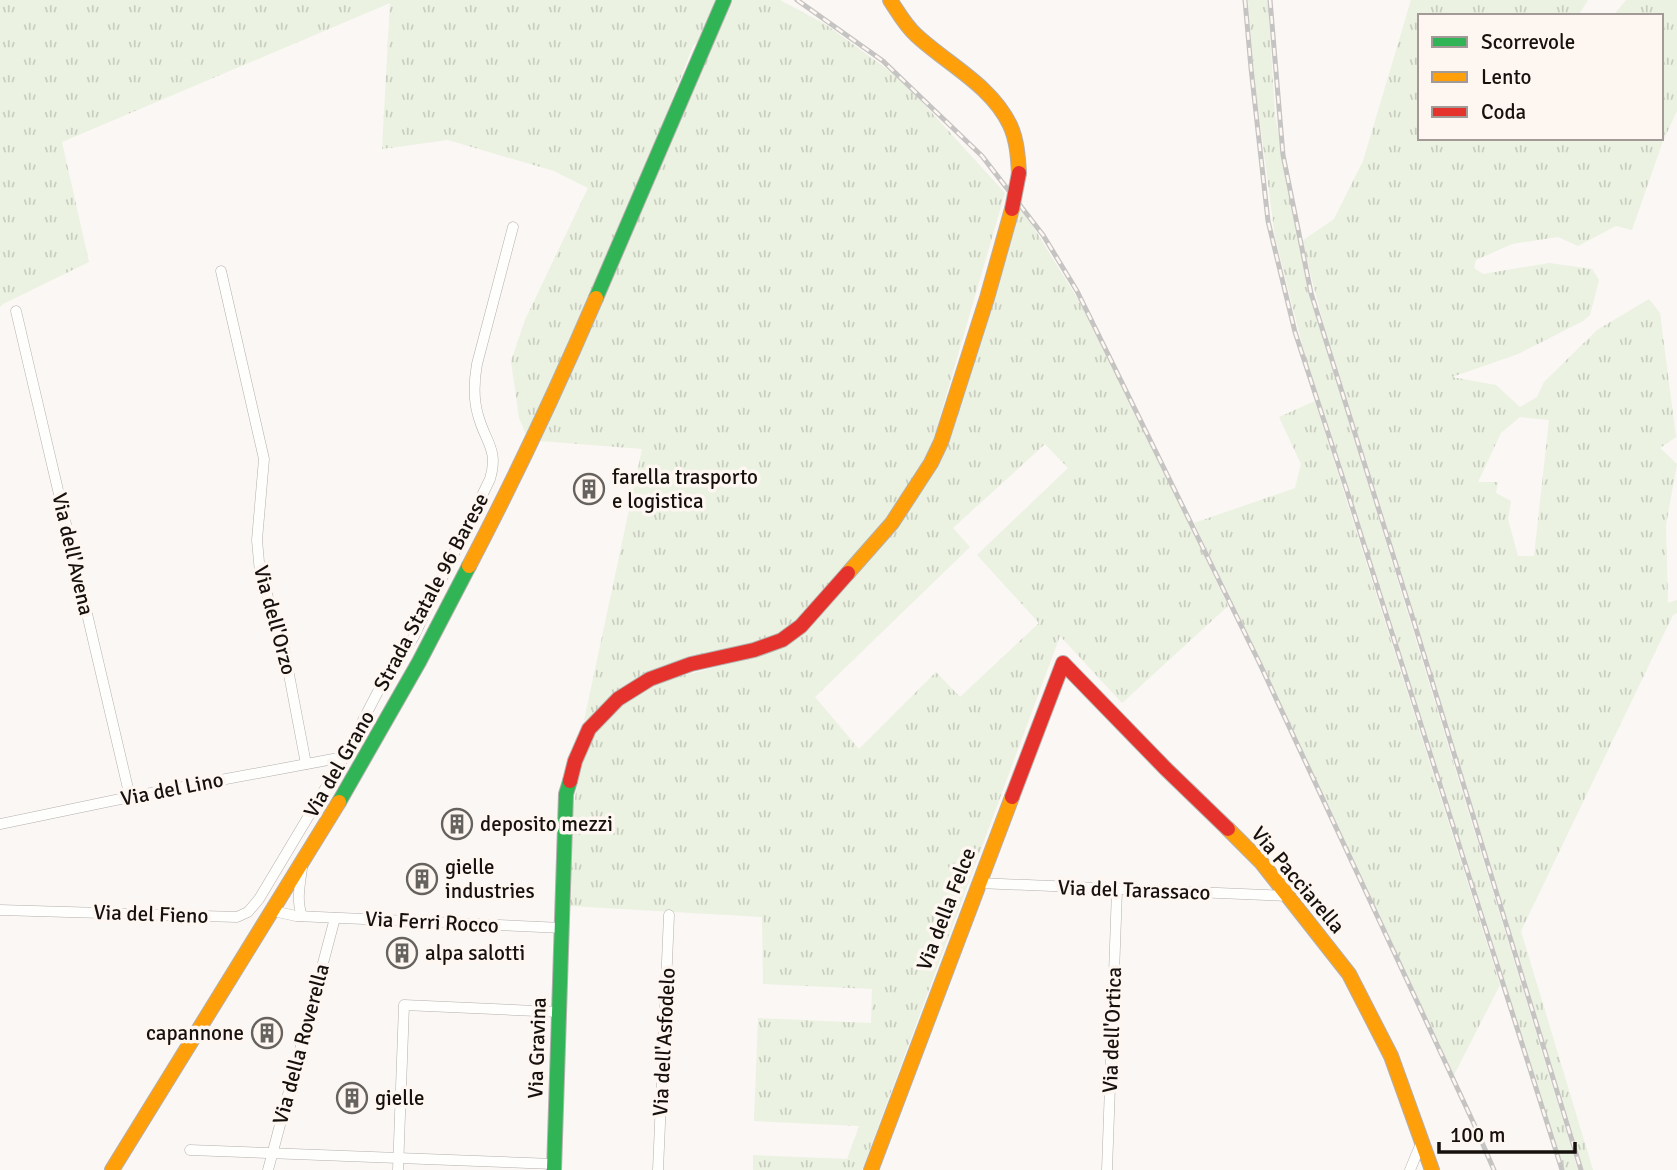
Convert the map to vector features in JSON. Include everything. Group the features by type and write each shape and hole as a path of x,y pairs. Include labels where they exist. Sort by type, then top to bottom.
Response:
{"main road":[{"name":"Strada Statale 96 Barese","path":"112,1170 329,820 419,663 513,482 563,375 724,0"},
{"name":"Via Gravina","path":"554,1167 566,794 575,761 589,729 618,699 650,679 691,664 754,650 782,640 801,626 892,523 931,463 941,442 1012,209 1019,158 1015,133 1009,120 981,86 915,34 890,0"},
{"name":"Via della Felce","path":"871,1170 1063,663"},
{"name":"Via Pacciarella","path":"1063,663 1261,862 1349,974 1391,1056 1432,1170"}],"street":[{"name":"Via del Grano","path":"278,869 344,757 386,676 413,638 490,479 494,458 477,414 474,385 477,364 513,227"},
{"name":"Via dell'Orzo","path":"221,271 264,459 257,540 260,573 285,652 306,764"},
{"name":"Via dell'Avena","path":"16,311 130,797"},
{"name":"Via del Lino","path":"0,824 344,757"},
{"path":"301,911 299,888 304,860"},
{"path":"278,869 292,880"},
{"name":"Via del Fieno","path":"0,910 241,916 259,900 278,869"},
{"name":"Via del Tarassaco","path":"978,883 1289,896"},
{"name":"Via dell'Ortica","path":"1107,1170 1117,890"},
{"path":"289,900 301,911 285,914 277,904 289,900"},
{"name":"Via Ferri Rocco","path":"301,911 335,918 563,928"},
{"name":"Via dell'Asfodelo","path":"658,1170 670,915"},
{"name":"Via della Roverella","path":"268,1170 335,918"},
{"path":"398,1170 404,1005 559,1012"},
{"path":"1410,1170 1422,1140"},
{"path":"190,1150 554,1167"}],"green space":[{"path":"0,0 715,0 702,37 693,46 633,199 527,437 519,418 511,361 525,320 588,188 554,171 448,140 382,149 390,3 62,142 89,262 0,307"},
{"path":"728,0 780,0 825,24 902,80 1005,193 930,451 881,528 794,624 772,639 645,674 584,721 642,449 540,441 645,204"},
{"path":"1248,0 1268,0 1275,116 1313,304 1578,1170 1562,1170 1305,356 1275,237 1254,76"},
{"path":"1411,0 1588,0 1579,14 1418,14 1418,140 1663,140 1663,14 1615,14 1626,0 1677,0 1677,111 1663,141 1632,230 1616,226 1578,246 1558,237 1512,244 1476,260 1474,268 1483,274 1549,263 1592,269 1599,280 1590,315 1518,354 1452,377 1496,385 1520,407 1537,397 1544,382 1597,330 1649,299 1660,313 1676,437 1660,448 1677,464 1666,525 1668,603 1677,600 1677,613 1673,615 1521,931 1593,1170 1582,1170 1328,342 1302,241 1334,219 1363,161","holes":["1520,417 1549,420 1534,556 1518,556 1508,519 1511,501 1496,493 1498,482 1478,482 1501,433"]},
{"path":"1021,207 1100,335 1228,606 1122,703 1060,636 862,1170 753,1170 753,1155 847,1159 859,1126 754,1121 758,1018 871,1023 872,989 763,984 762,917 570,906 571,846 577,786 585,758 597,732 615,709 641,690 663,681 768,653 790,643 805,631 890,534 916,500 945,444","holes":["1045,444 1068,468 977,555 1039,623 960,697 936,672 859,749 815,697 970,547 953,528"]},
{"path":"1315,401 1500,985 1454,1075 1194,523 1295,488 1301,464 1279,417"}],"railway":[{"path":"797,0 883,61 982,156 1043,235 1077,291 1259,662 1494,1170"},
{"path":"1245,0 1268,221 1295,332 1562,1170"},
{"path":"1270,0 1283,155 1311,293 1581,1170"}],"traffic: fast":[{"path":"596,298 724,0"},
{"path":"339,802 419,662 469,566"},
{"path":"554,1170 566,794 570,781"}],"traffic: slow":[{"path":"890,0 912,31 968,76 1002,111 1014,137 1019,173"},
{"path":"848,573 892,523 931,463 941,442 1012,209"},
{"path":"469,566 535,433 596,298"},
{"path":"871,1170 1012,797"},
{"path":"112,1170 339,802"},
{"path":"1228,829 1261,862 1349,974 1391,1056 1432,1170"}],"traffic: jam":[{"path":"1012,209 1019,173"},
{"path":"570,781 575,761 589,729 618,699 650,679 691,664 754,650 782,640 801,626 848,573"},
{"path":"1012,797 1063,663 1228,829"}],"place":[{"name":"farella trasporto e logistica","path":"589,489"},
{"name":"deposito mezzi","path":"457,824"},
{"name":"gielle industries","path":"422,879"},
{"name":"alpa salotti","path":"402,953"},
{"name":"capannone","path":"267,1033"},
{"name":"gielle","path":"352,1098"}]}
